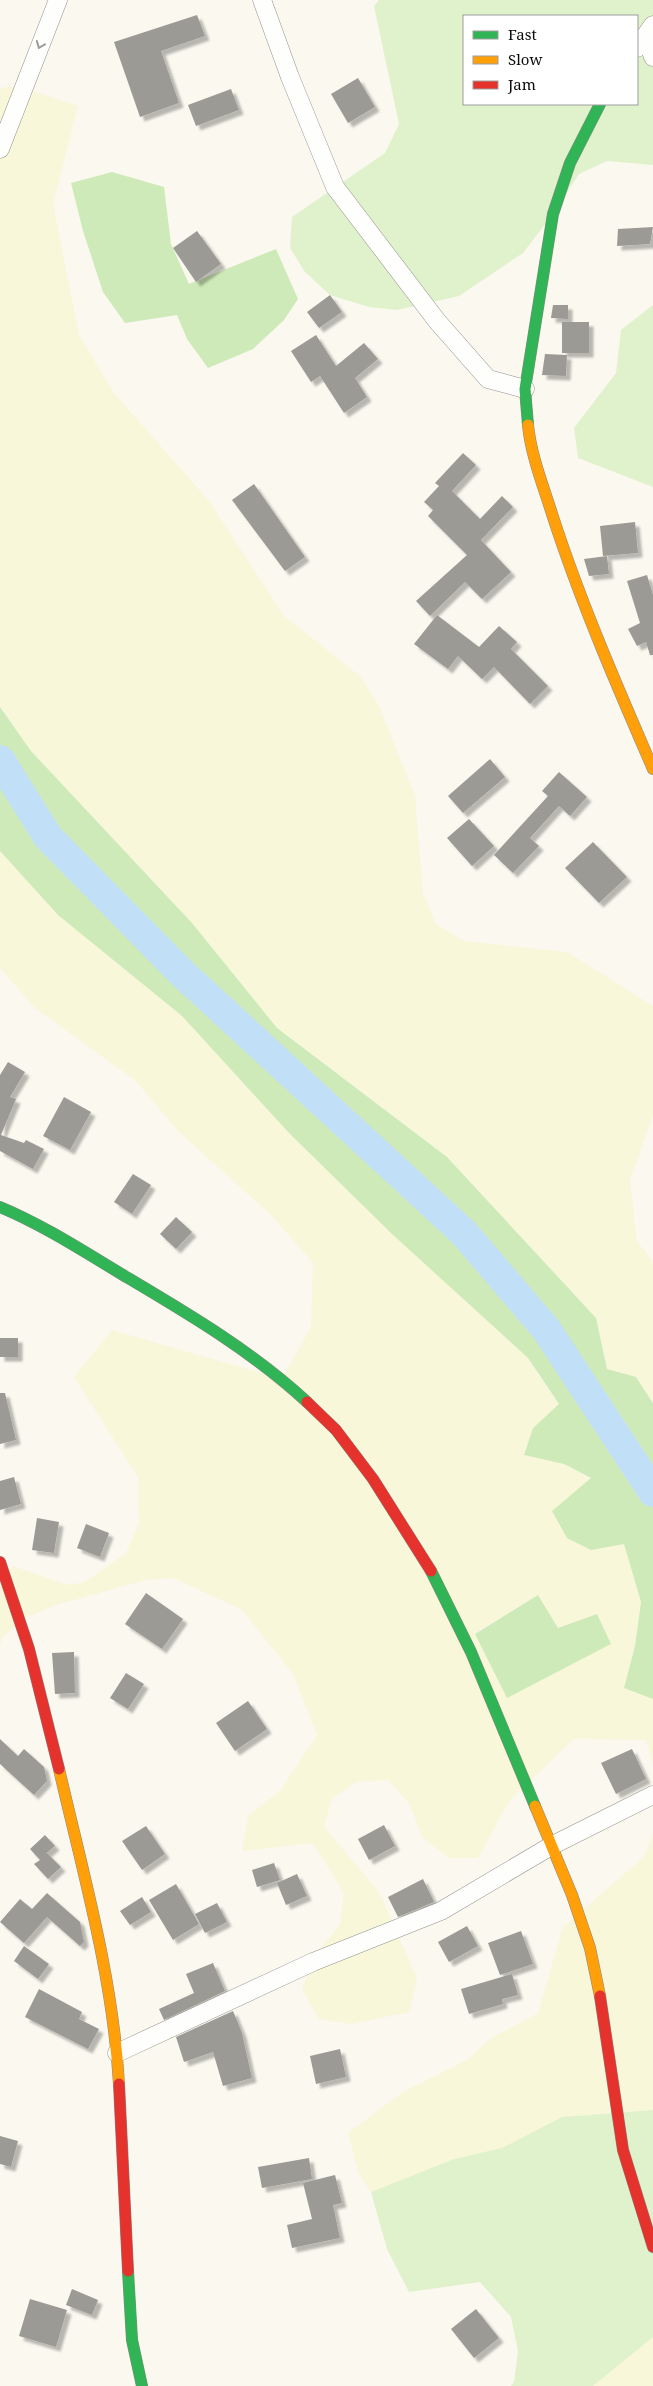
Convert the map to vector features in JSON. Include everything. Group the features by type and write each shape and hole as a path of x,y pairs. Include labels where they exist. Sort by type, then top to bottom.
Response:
{"street":[{"path":"0,149 58,0"},
{"path":"262,0 300,102 335,187 437,321 488,379 525,389"},
{"path":"645,36 653,57"},
{"path":"599,105 570,163 553,214 525,389 531,440 564,551 605,659 653,769"},
{"path":"0,1207 31,1220 204,1323 282,1380 336,1430 373,1479 432,1572 471,1652 572,1895 590,1948 605,2019 623,2150 653,2247"},
{"path":"0,1562 29,1649 106,1972 117,2052 132,2340 142,2386"},
{"path":"117,2052 313,1962 441,1911 551,1846 653,1795"}],"shaded area":[{"path":"18,86 78,106 53,204 79,335 113,392 209,501 284,616 360,676 379,706 415,796 423,894 436,924 464,941 567,952 653,1006 653,1115 630,1180 637,1241 653,1262 653,1403 636,1378 607,1369 596,1318 447,1157 277,1028 192,923 31,751 0,707 0,88"},
{"path":"0,851 58,915 182,1016 289,1133 392,1234 528,1358 559,1405 533,1428 524,1455 564,1464 591,1479 553,1511 591,1550 624,1543 641,1602 635,1646 624,1688 653,1699 653,1764 646,1740 574,1739 509,1801 478,1858 449,1858 423,1838 409,1803 388,1780 356,1782 332,1798 324,1827 379,1892 417,1978 409,2012 352,2024 319,2019 302,1989 315,1956 340,1924 344,1893 313,1843 242,1851 248,1816 280,1791 317,1735 293,1674 242,1610 174,1578 146,1580 56,1605 25,1618 2,1638 0,1646 0,1578 13,1566 68,1585 85,1582 126,1553 139,1523 138,1477 74,1377 112,1330 282,1379 311,1327 313,1263 272,1216 177,1130 136,1081 35,1008 0,968","holes":["538,1595 558,1628 475,1633"]},
{"path":"653,1833 653,2110 562,2117 502,2148 454,2159 371,2192 359,2174 348,2133 403,2092 467,2060 490,2039 538,2013 563,1927 645,1856"},
{"path":"653,2337 653,2386 593,2386"}],"green space":[{"path":"379,0 653,0 653,165 607,161 579,174 553,214 523,253 459,296 397,310 369,307 330,295 305,272 290,248 292,217 385,153 399,124 374,6"},
{"path":"112,172 164,187 171,244 189,284 276,249 298,299 284,320 253,349 208,368 187,339 177,315 125,323 103,292 83,231 71,183"},
{"path":"653,305 653,487 578,458 574,428 616,373 621,330"},
{"path":"0,707 31,751 192,923 277,1028 447,1157 596,1318 607,1369 636,1377 653,1403 653,1699 624,1688 635,1646 641,1602 624,1544 591,1550 567,1538 552,1511 591,1478 564,1464 524,1455 533,1428 559,1404 528,1358 392,1234 289,1133 182,1016 58,915 0,851"},
{"path":"538,1595 558,1628 597,1614 611,1644 507,1698 475,1634"},
{"path":"653,2110 653,2337 593,2386 511,2386 514,2382 518,2351 511,2317 480,2282 409,2292 387,2249 371,2192 454,2159 502,2148 562,2117"}],"building":[{"path":"197,15 205,36 161,51 179,103 140,117 114,42"},
{"path":"358,78 375,107 348,123 331,94"},
{"path":"231,89 239,110 196,126 188,105"},
{"path":"653,227 650,244 617,246 618,229"},
{"path":"197,231 221,264 196,282 173,248"},
{"path":"330,295 342,312 319,328 307,312"},
{"path":"553,305 568,305 568,319 551,318"},
{"path":"562,322 589,322 589,353 562,353"},
{"path":"316,335 336,366 364,343 378,359 355,378 367,397 344,413 320,376 311,382 291,351"},
{"path":"545,354 567,355 566,376 542,375"},
{"path":"463,453 476,465 452,491 480,519 502,496 513,507 481,540 511,572 482,599 465,582 430,616 416,601 467,555 428,516 433,510 424,502 439,486 435,483"},
{"path":"254,484 305,557 285,571 232,500"},
{"path":"635,522 638,553 603,556 600,526"},
{"path":"607,556 609,574 589,576 584,559"},
{"path":"647,575 653,595 653,655 650,655 646,642 637,646 628,629 640,623 627,581"},
{"path":"437,615 479,647 499,626 517,642 511,649 548,686 530,704 494,667 482,679 458,656 448,669 414,644"},
{"path":"490,759 505,777 463,813 448,796"},
{"path":"559,772 587,797 570,816 559,806 530,838 539,846 513,873 494,855 548,796 542,791"},
{"path":"469,819 494,846 472,866 447,838"},
{"path":"593,842 627,877 599,903 565,868"},
{"path":"8,1062 25,1072 10,1097 16,1099 1,1135 24,1143 26,1140 44,1149 33,1169 0,1151 0,1075"},
{"path":"64,1097 91,1112 70,1150 43,1136"},
{"path":"133,1174 151,1185 132,1214 114,1202"},
{"path":"176,1217 192,1232 176,1249 160,1234"},
{"path":"0,1338 18,1338 18,1357 0,1357"},
{"path":"0,1393 5,1393 16,1440 0,1444"},
{"path":"14,1477 21,1504 0,1510 0,1481"},
{"path":"37,1518 59,1522 54,1553 32,1550"},
{"path":"86,1524 109,1533 100,1557 77,1548"},
{"path":"146,1593 183,1619 162,1649 125,1624"},
{"path":"74,1652 75,1693 55,1694 52,1653"},
{"path":"126,1673 144,1684 128,1709 110,1698"},
{"path":"248,1701 267,1729 235,1751 216,1723"},
{"path":"0,1739 18,1756 24,1749 44,1767 47,1781 34,1795 0,1764"},
{"path":"632,1749 646,1779 616,1794 601,1763"},
{"path":"384,1825 395,1846 369,1860 358,1839"},
{"path":"146,1826 165,1854 142,1870 122,1841"},
{"path":"45,1835 55,1846 43,1856 47,1853 61,1867 48,1879 34,1864 40,1860 30,1849"},
{"path":"274,1863 280,1880 257,1887 252,1870"},
{"path":"297,1874 307,1896 286,1905 277,1883"},
{"path":"423,1879 434,1902 398,1917 388,1897"},
{"path":"176,1884 199,1924 173,1940 149,1900"},
{"path":"47,1893 80,1922 84,1942 80,1946 47,1917 24,1943 0,1922 20,1899 32,1909"},
{"path":"142,1897 151,1912 130,1925 120,1911"},
{"path":"217,1903 227,1922 205,1933 195,1914"},
{"path":"467,1926 478,1946 449,1962 438,1942"},
{"path":"521,1931 533,1964 500,1975 488,1943"},
{"path":"24,1946 49,1964 38,1979 14,1961"},
{"path":"213,1963 225,1991 164,2020 159,2009 194,1993 186,1974"},
{"path":"512,1974 518,1995 502,1999 503,2004 469,2014 461,1989"},
{"path":"39,1989 82,2012 79,2019 99,2029 88,2049 25,2017"},
{"path":"233,2011 242,2033 252,2078 223,2086 213,2052 184,2062 176,2037"},
{"path":"340,2049 346,2077 316,2084 310,2056"},
{"path":"0,2136 18,2141 11,2167 0,2164"},
{"path":"309,2158 312,2179 262,2188 258,2167"},
{"path":"335,2175 342,2203 333,2205 340,2238 292,2248 287,2225 312,2219 303,2183"},
{"path":"72,2289 98,2300 92,2315 66,2305"},
{"path":"30,2299 67,2310 56,2347 19,2336"},
{"path":"476,2309 499,2338 474,2358 451,2329"}],"waterway":[{"path":"0,760 48,837 183,974 464,1233 546,1329 653,1492"}],"traffic: fast":[{"path":"528,425 525,389 553,214 570,163 599,105"},
{"path":"0,1207 63,1239 195,1318 264,1366 307,1402"},
{"path":"431,1571 471,1652 535,1806"},
{"path":"128,2271 132,2340 142,2386"}],"traffic: slow":[{"path":"528,425 538,472 575,581 653,769"},
{"path":"59,1769 104,1965 116,2044 119,2084"},
{"path":"535,1806 572,1895 590,1948 600,1996"}],"traffic: jam":[{"path":"307,1402 336,1430 373,1479 431,1571"},
{"path":"0,1562 29,1649 59,1769"},
{"path":"600,1996 623,2150 653,2247"},
{"path":"119,2084 128,2271"}]}
